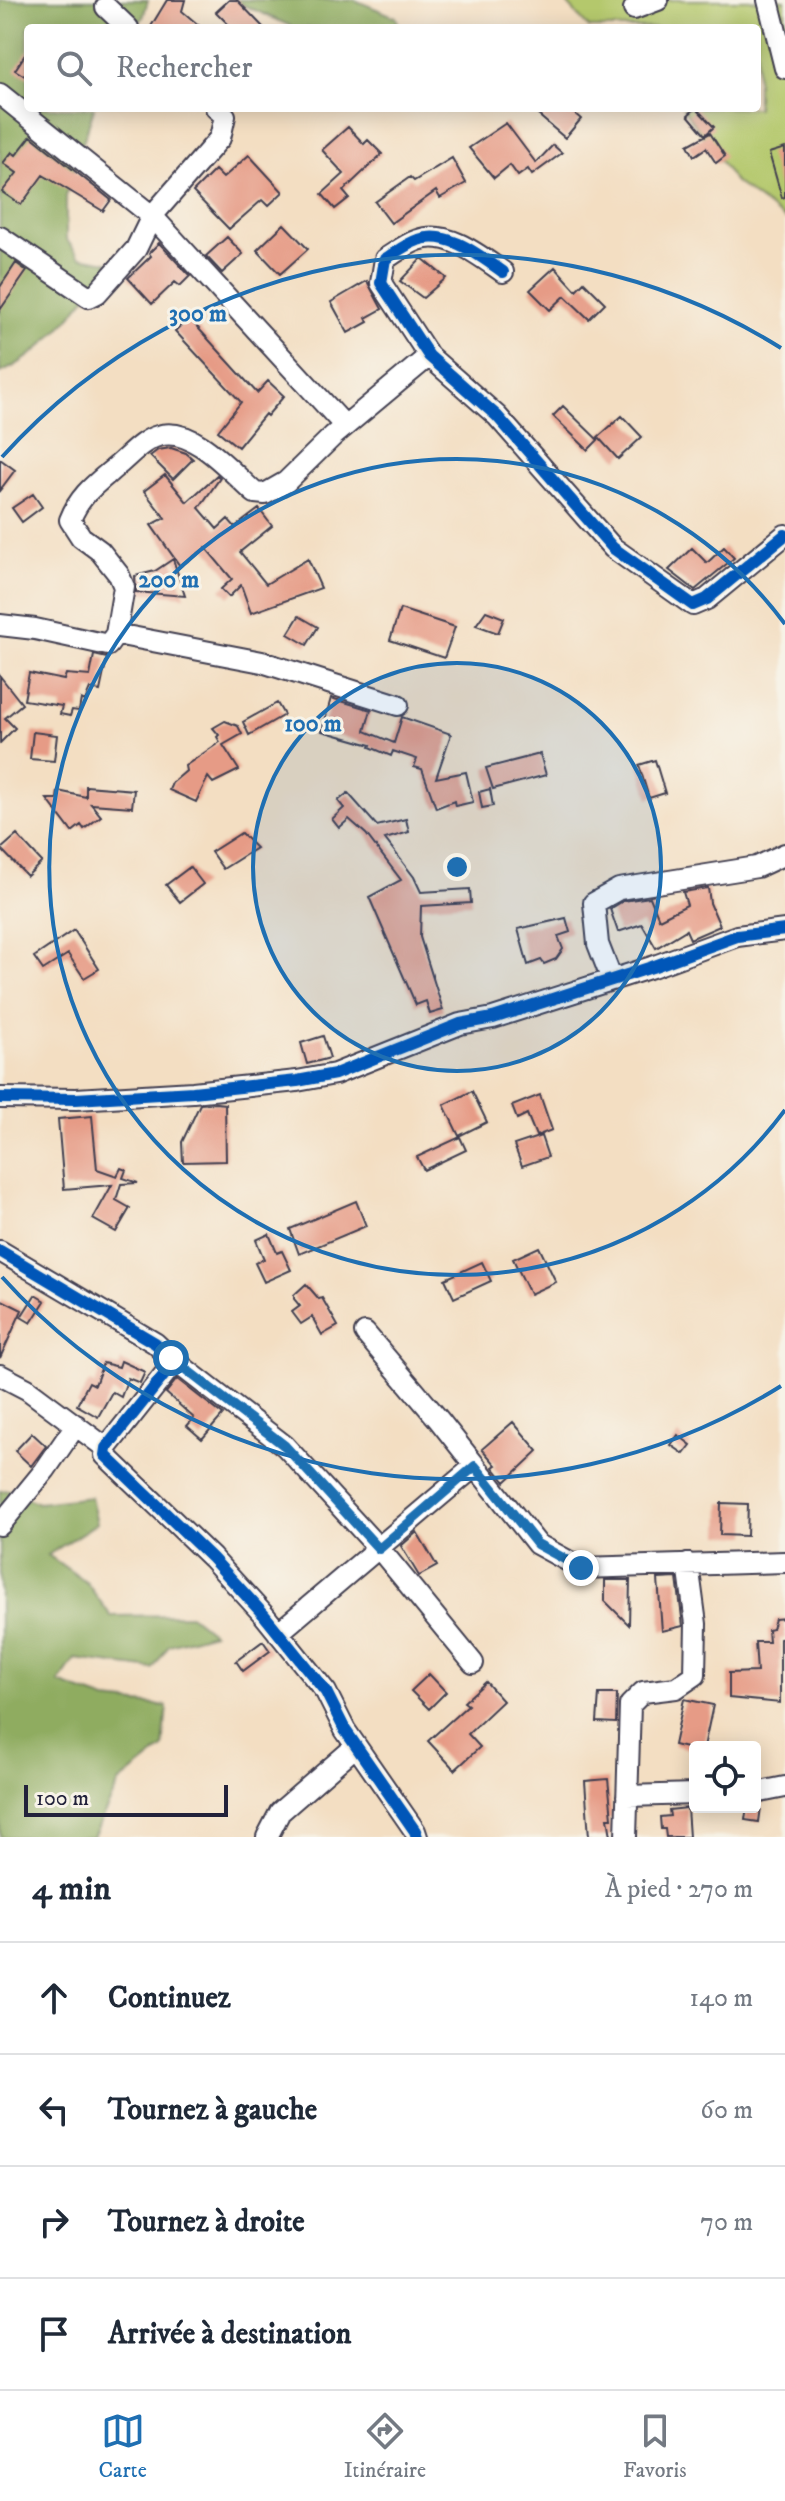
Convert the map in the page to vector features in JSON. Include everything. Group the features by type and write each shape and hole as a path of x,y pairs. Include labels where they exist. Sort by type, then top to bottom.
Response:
{"street":[{"path":"634,9 658,0"},
{"path":"768,0 785,68"},
{"path":"106,7 124,24"},
{"path":"0,94 152,216 345,426"},
{"path":"0,237 89,297 97,293 136,249 152,216 220,138 225,116 220,112"},
{"path":"503,272 480,256 441,237 419,239 385,259 381,283 429,356 497,416 613,548 693,605 707,599 785,535"},
{"path":"0,625 35,629 108,645 116,634 124,587 119,575 100,551 81,537 70,520 77,502 145,443 158,436 177,434 198,442 255,493 265,494 286,482 345,426 429,356"},
{"path":"116,634 262,662 398,705"},
{"path":"612,980 598,944 594,903 619,889 757,867 785,854"},
{"path":"0,1098 76,1099 193,1092 335,1074 460,1024 493,1018 737,936 785,930"},
{"path":"0,1251 155,1343 285,1446 379,1549 473,1663"},
{"path":"365,1333 537,1544 581,1568 785,1562"},
{"path":"171,1358 168,1370 106,1448 105,1455 212,1558 278,1633 326,1692 345,1730 417,1837"},
{"path":"0,1375 27,1389 106,1448"},
{"path":"0,1525 45,1470 76,1425"},
{"path":"278,1633 475,1466"},
{"path":"626,1837 630,1705 643,1692 676,1688 695,1675 696,1624 688,1564"},
{"path":"267,1837 280,1812 356,1746"},
{"path":"761,1792 785,1787"},
{"path":"627,1796 689,1794"}],"green space":[{"path":"0,0 148,0 143,18 138,24 24,24 24,112 93,112 66,196 66,239 80,257 113,263 48,340 0,373"},
{"path":"232,0 355,0 396,17 399,24 286,24"},
{"path":"564,0 785,0 785,219 735,182 686,112 761,112 761,24 585,24"},
{"path":"10,1490 38,1503 91,1497 97,1523 48,1555 86,1582 111,1616 190,1615 213,1633 169,1645 153,1669 75,1659 59,1683 106,1700 167,1706 163,1748 119,1783 93,1837 0,1837 0,1491"}],"building":[{"path":"167,0 185,0 182,11 197,24 152,24"},
{"path":"229,0 237,0 260,24 228,24 216,12"},
{"path":"24,56 24,76 15,70"},
{"path":"535,112 573,112 581,119 565,138"},
{"path":"700,112 714,127 705,135 688,115"},
{"path":"506,123 536,163 553,145 562,153 532,175 528,169 518,176 510,165 494,178 469,148"},
{"path":"348,127 364,144 368,140 382,154 343,191 349,198 335,209 322,194 344,174 322,150"},
{"path":"710,133 725,156 716,163 706,148 694,156 688,145"},
{"path":"31,136 111,200 103,211 43,175 21,205 2,192 17,173 3,163 12,152 16,155"},
{"path":"785,148 785,197 782,198 769,153"},
{"path":"249,155 283,192 268,206 262,200 229,229 193,192 215,170 223,178"},
{"path":"452,158 466,183 440,198 436,191 391,223 375,202 410,177 414,181"},
{"path":"284,224 308,249 280,274 257,250"},
{"path":"227,237 243,254 222,273 206,256"},
{"path":"159,243 190,276 180,286 175,282 152,304 128,278 151,256 149,253"},
{"path":"422,258 446,278 423,298 400,281"},
{"path":"16,263 27,271 0,310 0,287"},
{"path":"555,267 576,290 584,282 605,303 589,319 565,296 550,310 530,290"},
{"path":"367,281 382,309 366,318 368,322 348,333 331,302"},
{"path":"189,318 257,393 268,381 284,396 238,447 218,431 241,402 175,331"},
{"path":"563,406 598,440 588,450 553,416"},
{"path":"622,416 642,437 618,459 598,437"},
{"path":"171,448 193,459 173,479 150,456 158,450"},
{"path":"0,459 15,470 0,490"},
{"path":"165,475 187,502 217,475 220,478 199,508 217,529 228,519 235,527 259,509 272,526 240,552 266,584 308,559 321,588 251,613 241,585 229,597 221,589 232,579 206,548 180,566 151,525 165,518 144,491"},
{"path":"33,494 42,507 22,522 12,508"},
{"path":"724,547 734,558 695,590 669,570 692,548 707,563"},
{"path":"173,559 185,596 136,592 135,576 155,571"},
{"path":"400,609 455,627 444,658 390,640"},
{"path":"486,611 504,618 498,633 476,625"},
{"path":"299,616 318,627 307,645 288,634"},
{"path":"94,655 107,658 100,691 90,689 85,701 81,699 79,711 72,710 70,716 60,714 62,706 24,700 29,673 64,680 66,674 90,676"},
{"path":"0,676 22,704 5,718 15,728 0,743"},
{"path":"331,698 371,710 365,731 394,743 402,717 451,734 436,778 466,772 473,802 455,806 454,801 436,808 422,769 414,767 417,759 393,751 391,756 371,745 322,731"},
{"path":"277,703 284,715 249,735 243,722"},
{"path":"225,721 238,726 242,734 223,745 239,770 213,783 208,777 196,802 169,790 172,783 186,771 185,766 220,742 213,728"},
{"path":"33,732 57,735 54,761 30,759"},
{"path":"540,754 546,775 493,789 486,768"},
{"path":"655,760 665,793 649,798 639,765"},
{"path":"86,786 134,790 132,807 91,804 101,816 84,829 81,825 72,832 47,799 57,799 58,791 86,797"},
{"path":"490,789 493,806 482,808 479,792"},
{"path":"348,793 377,826 406,819 409,832 385,839 414,877 421,892 470,889 471,903 421,906 420,937 443,1010 430,1014 426,1001 416,1005 369,897 401,880 366,834 349,819 339,828 332,819 344,808 338,801"},
{"path":"241,833 256,848 223,869 211,852"},
{"path":"17,835 42,862 27,876 1,849"},
{"path":"190,867 203,884 180,902 166,885"},
{"path":"708,888 710,903 720,926 690,939 686,930 656,948 642,924 618,932 610,909 623,901 650,897 659,919 687,905 683,892"},
{"path":"566,918 570,932 558,936 563,949 556,959 528,965 518,929"},
{"path":"74,930 99,969 84,978 68,954 43,970 34,957"},
{"path":"323,1036 330,1058 307,1064 301,1043"},
{"path":"472,1091 487,1122 459,1136 444,1105"},
{"path":"540,1095 552,1130 536,1136 527,1114 517,1119 512,1106"},
{"path":"200,1104 225,1104 226,1161 183,1162 182,1142"},
{"path":"92,1116 97,1169 117,1176 121,1168 126,1170 123,1178 138,1183 121,1184 116,1200 130,1208 116,1232 93,1219 112,1185 64,1189 58,1119"},
{"path":"541,1136 548,1157 522,1166 514,1145"},
{"path":"460,1137 466,1150 424,1170 417,1157"},
{"path":"356,1201 366,1226 299,1254 290,1229"},
{"path":"269,1234 277,1253 282,1251 291,1270 264,1282 255,1263 264,1259 256,1240"},
{"path":"539,1247 556,1282 530,1294 513,1259"},
{"path":"482,1262 491,1281 454,1298 445,1279"},
{"path":"306,1284 319,1299 322,1298 338,1326 322,1335 312,1317 301,1324 292,1312 300,1306 294,1295"},
{"path":"35,1295 45,1301 31,1323 21,1317"},
{"path":"0,1299 22,1310 0,1358"},
{"path":"121,1361 145,1372 140,1383 128,1378 121,1397 112,1392 98,1417 77,1405 89,1382 95,1385 103,1363 119,1367"},
{"path":"177,1379 223,1415 202,1439 187,1426 194,1418 166,1393"},
{"path":"513,1422 538,1451 505,1482 482,1449"},
{"path":"32,1433 46,1446 31,1466 15,1451"},
{"path":"678,1435 691,1445 684,1454 671,1445"},
{"path":"721,1503 748,1504 747,1536 720,1535"},
{"path":"417,1532 437,1566 419,1576 401,1546"},
{"path":"677,1578 683,1626 662,1631 658,1579"},
{"path":"605,1580 630,1580 629,1625 605,1601"},
{"path":"785,1618 785,1638 780,1639 780,1703 729,1698 729,1673 757,1672 755,1642 769,1642 768,1630 772,1629 775,1619"},
{"path":"263,1641 270,1651 243,1671 236,1661"},
{"path":"429,1674 446,1692 429,1709 411,1691"},
{"path":"486,1682 503,1701 468,1734 480,1747 455,1770 428,1741 468,1705 464,1702"},
{"path":"599,1694 617,1694 616,1723 597,1722"},
{"path":"684,1699 713,1705 705,1741 689,1741 689,1749 674,1745"},
{"path":"608,1779 611,1836 589,1837 585,1781"},
{"path":"687,1808 689,1837 666,1837 665,1829 661,1829 660,1817 670,1816 669,1810"},
{"path":"746,1813 760,1813 759,1822 745,1820"}],"cycle path":[{"path":"503,272 463,246 440,238 429,238 409,244 385,259 381,283 429,356 497,416 613,548 693,605 707,599 785,535"},
{"path":"0,1098 76,1099 193,1092 335,1074 460,1024 493,1018 737,936 785,930"},
{"path":"0,1251 155,1343 171,1358 168,1370 106,1448 105,1455 212,1558 264,1615 326,1692 345,1730 417,1837"}],"route":[{"path":"171,1358 285,1446 379,1549 475,1466 537,1544 581,1568"}]}
